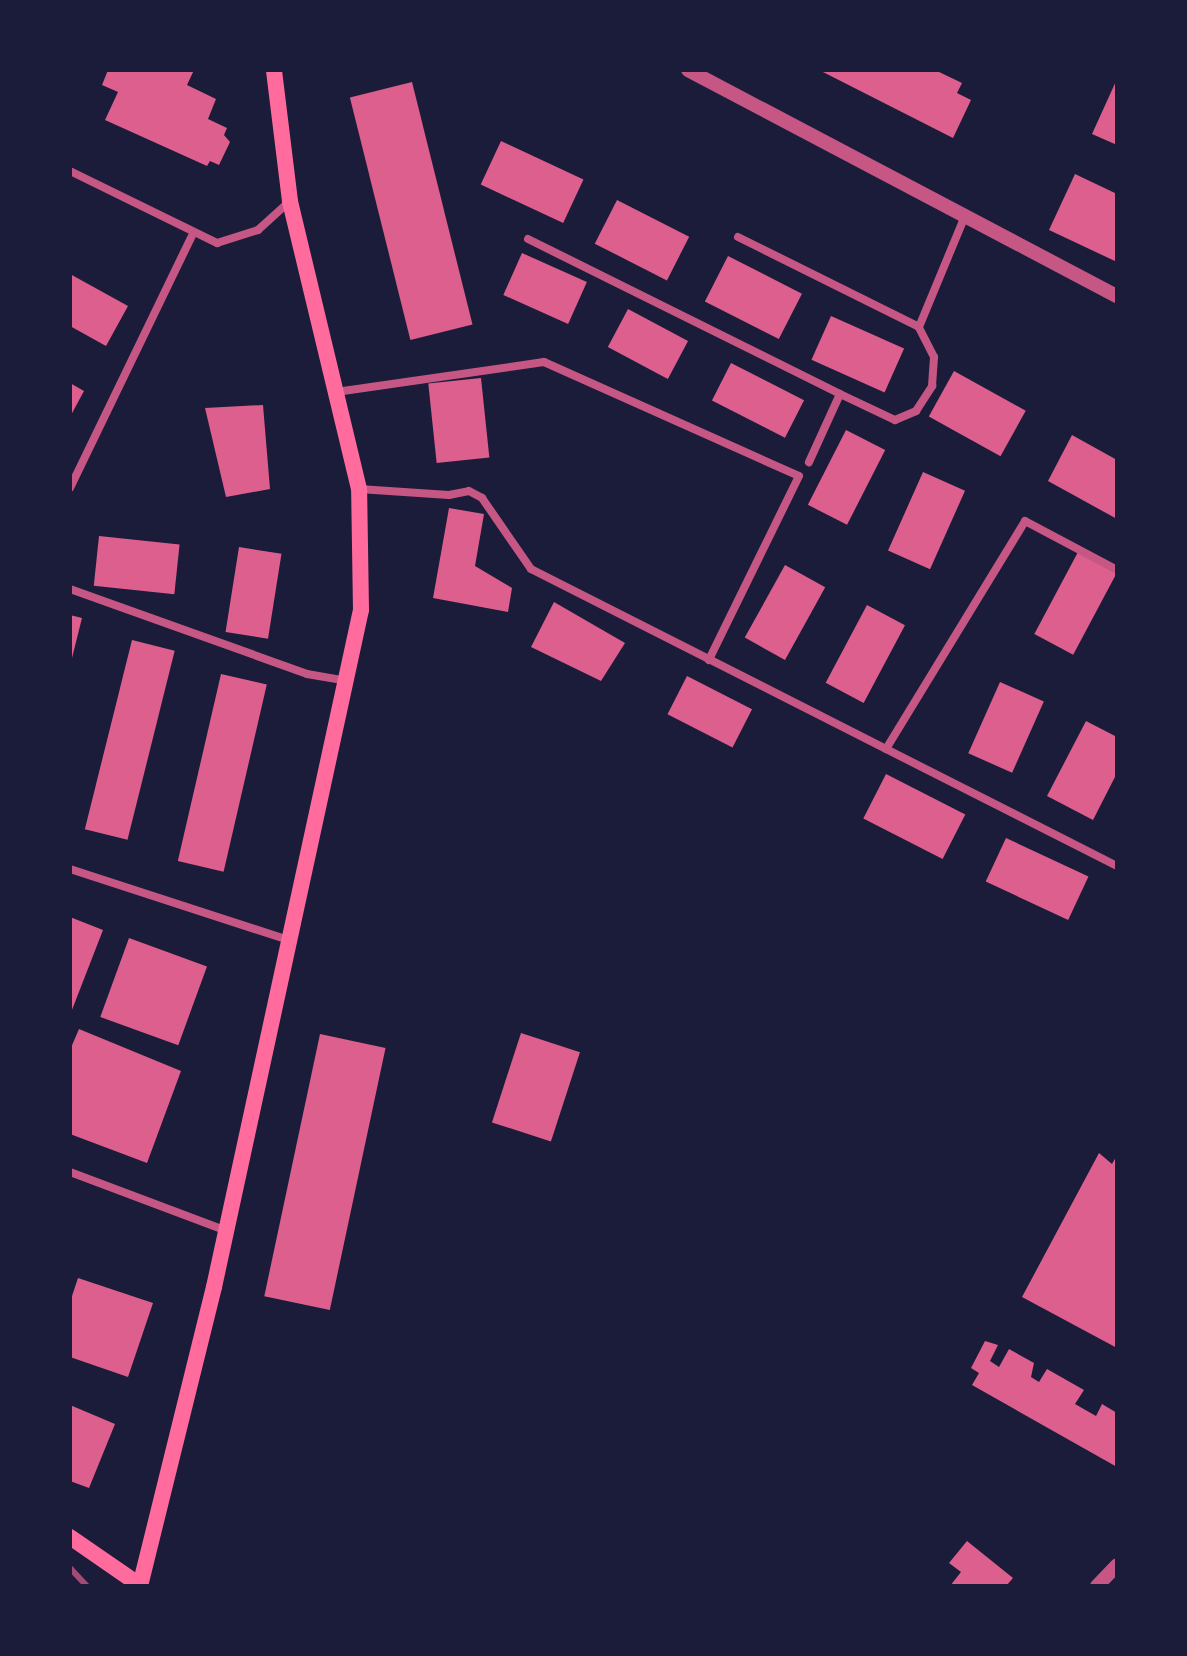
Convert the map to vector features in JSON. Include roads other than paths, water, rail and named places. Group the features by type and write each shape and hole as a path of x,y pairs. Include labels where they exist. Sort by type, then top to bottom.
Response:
{"main road":[{"path":"70,1537 141,1585 214,1287 222,1229 349,681 364,563 359,489 290,201 274,70"}],"street":[{"path":"688,70 1117,296"},
{"path":"70,171 192,236 217,243 258,230 290,201"},
{"path":"919,327 965,216"},
{"path":"70,488 192,236"},
{"path":"528,239 895,420 916,411 932,386 934,357 919,327 738,237"},
{"path":"336,392 544,362 799,476 709,660"},
{"path":"809,462 840,394"},
{"path":"359,489 449,495 469,491 482,498 531,569 1117,866"},
{"path":"886,749 1025,521 1117,570"},
{"path":"70,589 307,674 349,681"},
{"path":"70,869 288,940"},
{"path":"70,1172 222,1229"},
{"path":"1097,1586 1117,1565"}],"railway":[{"path":"70,1568 87,1586"}]}
